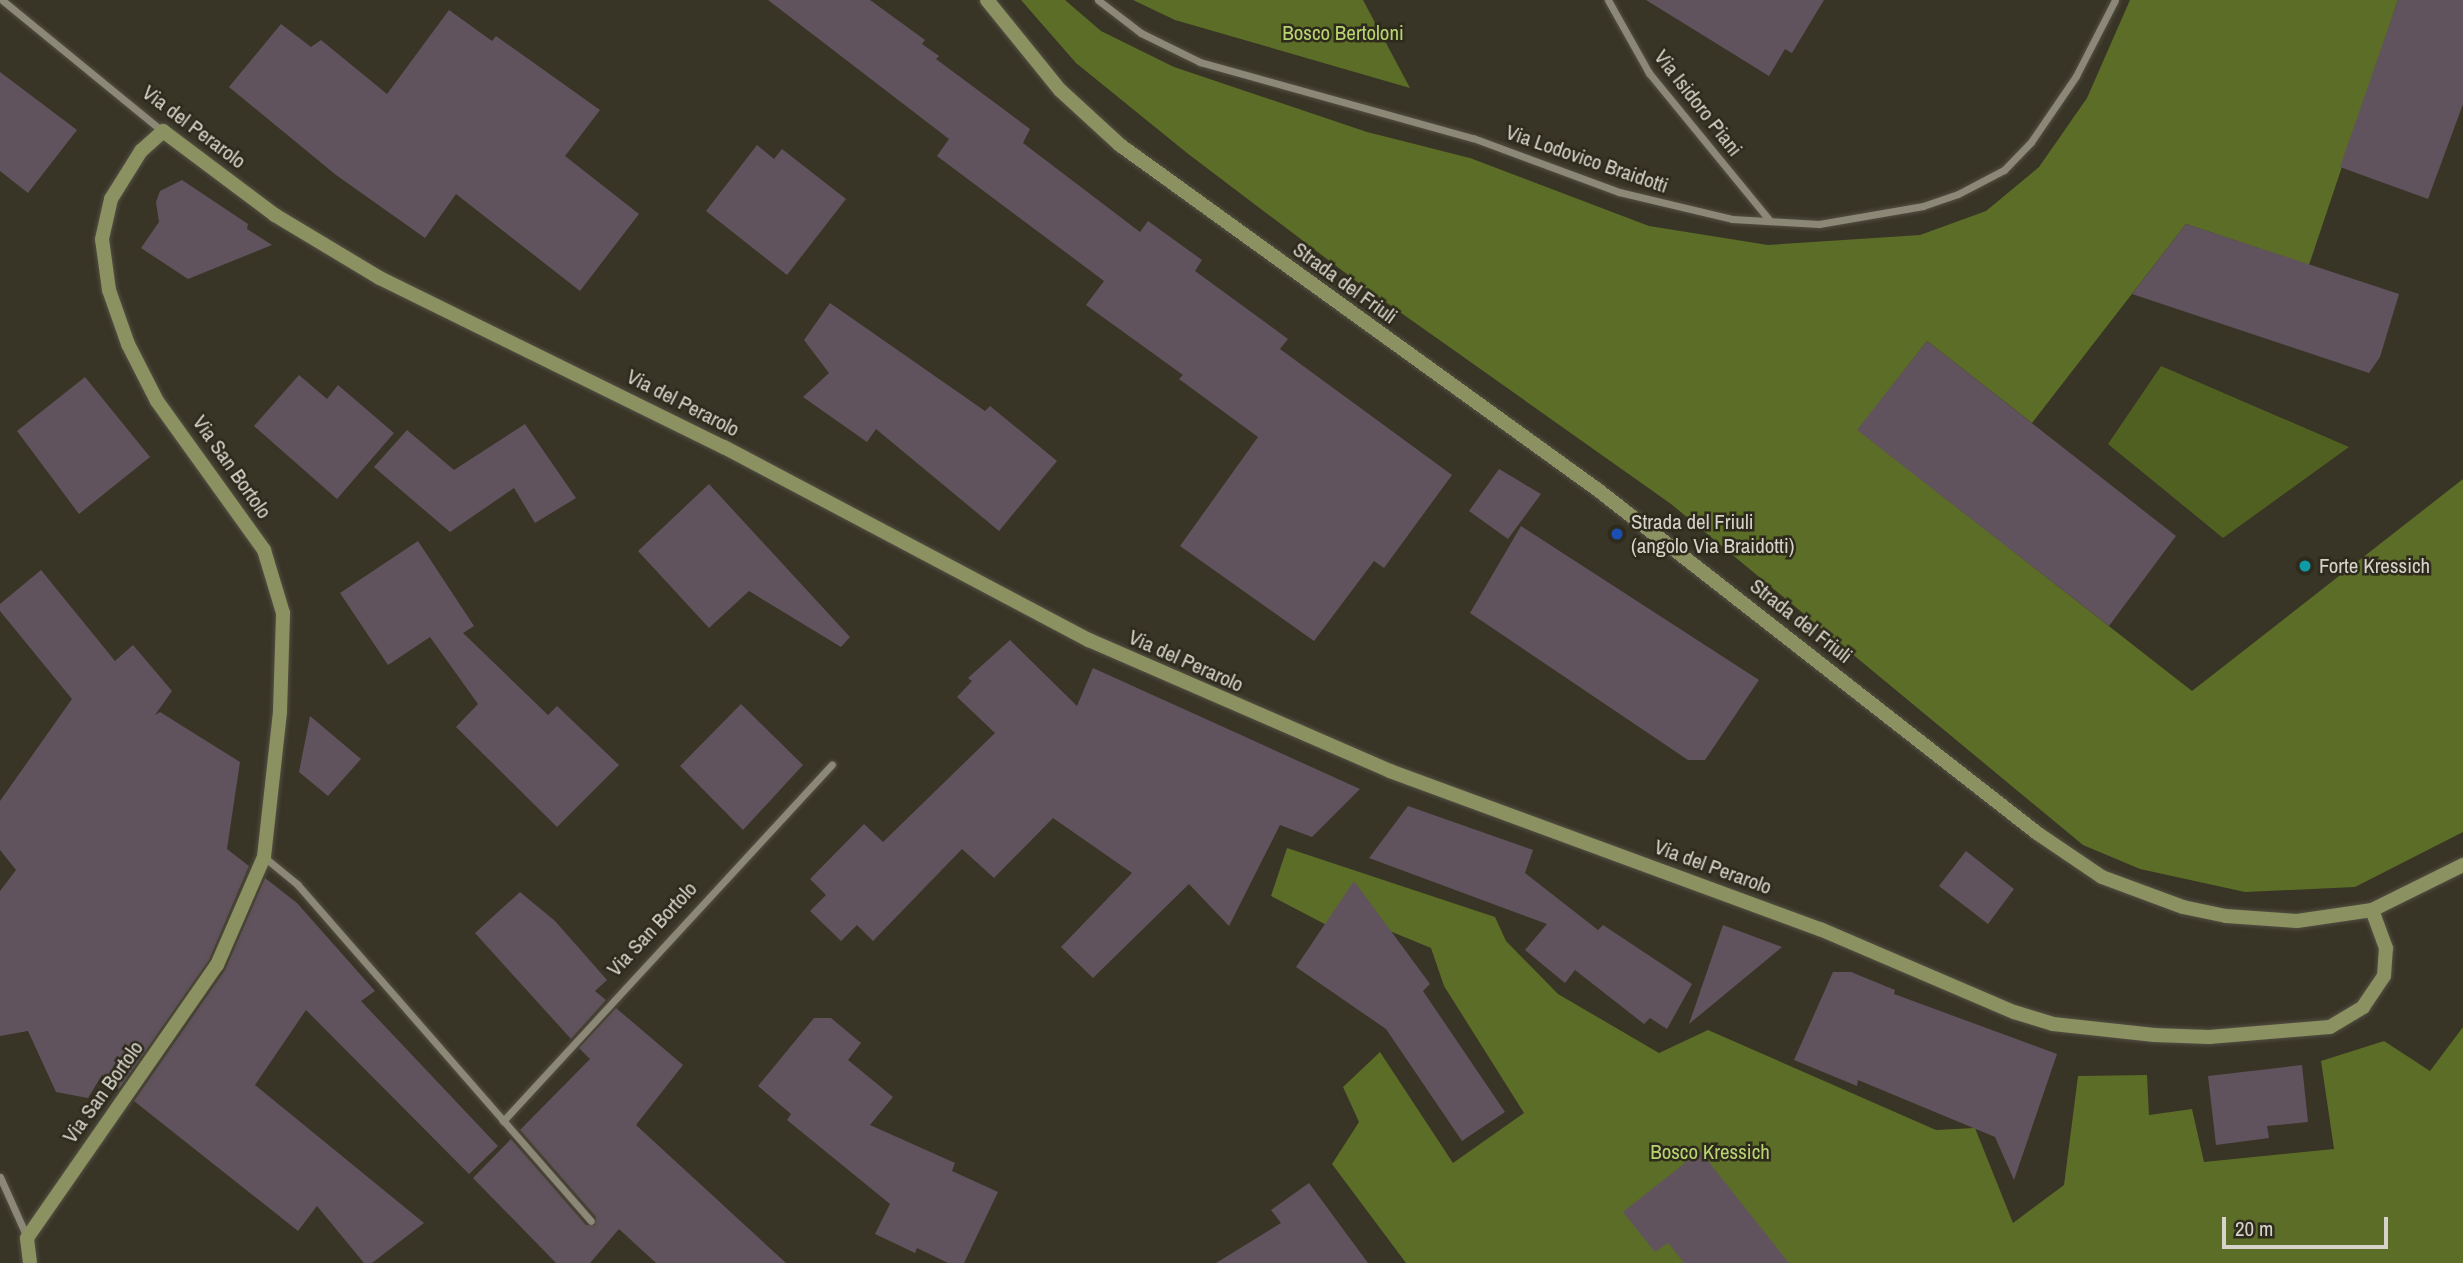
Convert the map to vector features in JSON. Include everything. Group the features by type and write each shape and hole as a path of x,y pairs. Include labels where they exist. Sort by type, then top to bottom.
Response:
{"street":[{"name":"Via del Perarolo","path":"2,0 163,131 275,215 380,278 724,447 1089,640 1390,771 1820,929 2014,1012 2053,1024 2154,1035 2209,1037 2330,1027 2363,1007 2384,976 2386,948 2372,910"},
{"name":"Strada del Friuli","path":"987,0 1060,90 1120,145 1598,490 2075,861 2140,894 2226,916 2298,921 2372,910 2463,865"},
{"name":"Via Lodovico Braidotti","path":"1098,0 1141,33 1199,62 1473,138 1619,192 1732,219 1819,224 1878,216 1958,194 1996,175 2031,142 2076,76 2115,0"},
{"name":"Via Isidoro Piani","path":"1608,0 1649,73 1770,221"},
{"name":"Via San Bortolo","path":"27,1238 217,965 264,857 280,711 283,612 264,550 158,401 128,344 109,289 102,239 111,199 141,151 163,131"},
{"name":"Via San Bortolo","path":"503,1121 832,765"},
{"path":"264,857 297,884 591,1221"},
{"path":"0,1177 27,1238 30,1263"}],"green space":[{"path":"1021,0 1065,0 1101,31 1174,67 1367,132 1470,158 1649,226 1768,245 1920,235 1986,211 2039,167 2087,98 2130,0 2398,0 2309,265 2186,224 2032,423 1927,341 1858,430 2192,691 2463,479 2463,832 2355,887 2245,892 2140,869 2083,845 1671,504 1356,281 1187,153 1076,63"},
{"name":"Bosco Bertoloni","path":"1133,0 1363,0 1410,88 1175,20"},
{"path":"2161,366 2349,447 2223,538 2108,444"},
{"name":"Bosco Kressich","path":"1287,848 1495,917 1506,941 1558,994 1659,1053 1708,1030 1936,1130 1975,1128 2013,1223 2064,1185 2078,1076 2147,1075 2149,1115 2192,1109 2204,1162 2334,1149 2321,1061 2384,1041 2430,1071 2463,1027 2463,1263 1406,1263 1332,1164 1359,1122 1343,1087 1380,1052 1453,1163 1524,1113 1444,986 1431,948 1375,925 1361,943 1271,896"}],"building":[{"path":"768,0 870,0 925,40 922,44 939,56 936,59 1030,129 1023,143 1140,232 1148,221 1202,260 1195,271 1288,339 1280,349 1452,475 1384,568 1374,561 1314,641 1180,546 1258,437 1179,379 1183,375 1086,305 1104,281 937,156 949,139"},
{"path":"1646,0 1824,0 1792,53 1785,49 1769,76"},
{"path":"2398,0 2463,0 2463,104 2428,199 2340,167"},
{"path":"449,10 492,41 496,36 600,110 565,156 639,214 580,291 456,194 425,238 336,175 229,87 281,24 311,47 321,40 387,94"},
{"path":"0,72 77,130 28,193 0,171"},
{"path":"757,145 774,159 782,149 846,199 787,275 706,211"},
{"path":"182,180 248,224 247,229 272,245 188,279 141,248 159,222 156,202 160,191"},
{"path":"2186,224 2399,294 2380,357 2369,373 2132,294"},
{"path":"830,303 985,411 990,406 1057,461 999,531 876,429 867,442 803,397 829,373 804,340"},
{"path":"1927,341 2176,536 2109,626 1857,430"},
{"path":"299,375 327,399 338,385 394,433 337,499 254,426"},
{"path":"85,377 150,457 79,514 17,431"},
{"path":"525,424 576,498 535,523 514,488 450,532 374,467 407,430 454,470"},
{"path":"1499,469 1541,494 1508,539 1469,511"},
{"path":"709,484 850,637 841,647 749,591 709,628 638,551"},
{"path":"1521,526 1759,680 1705,760 1688,760 1470,613"},
{"path":"418,541 474,626 463,633 548,715 557,706 619,765 557,827 456,727 478,704 430,637 388,665 340,593"},
{"path":"41,570 115,661 133,645 172,691 155,715 160,712 240,762 227,849 249,866 209,960 119,1089 102,1075 88,1098 56,1092 28,1031 0,1036 0,891 16,870 0,850 0,801 72,699 0,611 0,604"},
{"path":"1010,640 1077,706 1093,668 1360,789 1312,837 1280,825 1229,926 1189,884 1093,978 1061,947 1132,873 1053,818 994,878 962,849 873,941 857,925 841,941 810,911 826,895 810,879 864,824 883,842 995,733 957,697 972,681 968,678"},
{"path":"741,704 803,765 743,830 680,766"},
{"path":"310,716 361,759 328,796 299,772"},
{"path":"1408,806 1533,850 1525,873 1598,930 1603,925 1692,984 1667,1029 1650,1018 1644,1024 1575,970 1565,983 1525,950 1547,924 1369,858"},
{"path":"1966,851 2014,889 1988,924 1939,886"},
{"path":"265,878 297,903 375,991 361,1001 498,1146 469,1174 306,1010 255,1085 424,1223 372,1263 364,1263 317,1206 298,1231 134,1101 225,970"},
{"path":"1354,881 1430,984 1423,991 1505,1112 1462,1141 1386,1029 1296,967"},
{"path":"520,892 555,921 607,980 595,991 606,1000 571,1039 475,933"},
{"path":"1723,925 1782,947 1689,1024"},
{"path":"1833,972 1851,972 1895,990 1894,994 2057,1054 2014,1180 1995,1137 1858,1080 1857,1086 1794,1060"},
{"path":"616,1008 683,1065 636,1125 786,1263 656,1263 619,1229 590,1263 556,1263 473,1178 511,1139 586,1225 595,1225 596,1217 520,1130 590,1059 579,1048"},
{"path":"814,1018 831,1018 861,1043 848,1060 893,1097 870,1125 955,1163 952,1171 998,1192 964,1263 948,1263 917,1248 915,1253 875,1234 890,1204 787,1120 791,1114 758,1086"},
{"path":"2302,1065 2308,1122 2267,1126 2269,1138 2216,1145 2208,1076"},
{"path":"1700,1151 1789,1263 1684,1263 1668,1243 1655,1252 1623,1212"},
{"path":"1309,1183 1368,1263 1216,1263 1281,1223 1271,1210"}],"place":[{"name":"Strada del Friuli (angolo Via Braidotti)","path":"1617,534"},
{"name":"Forte Kressich","path":"2305,566"}]}
